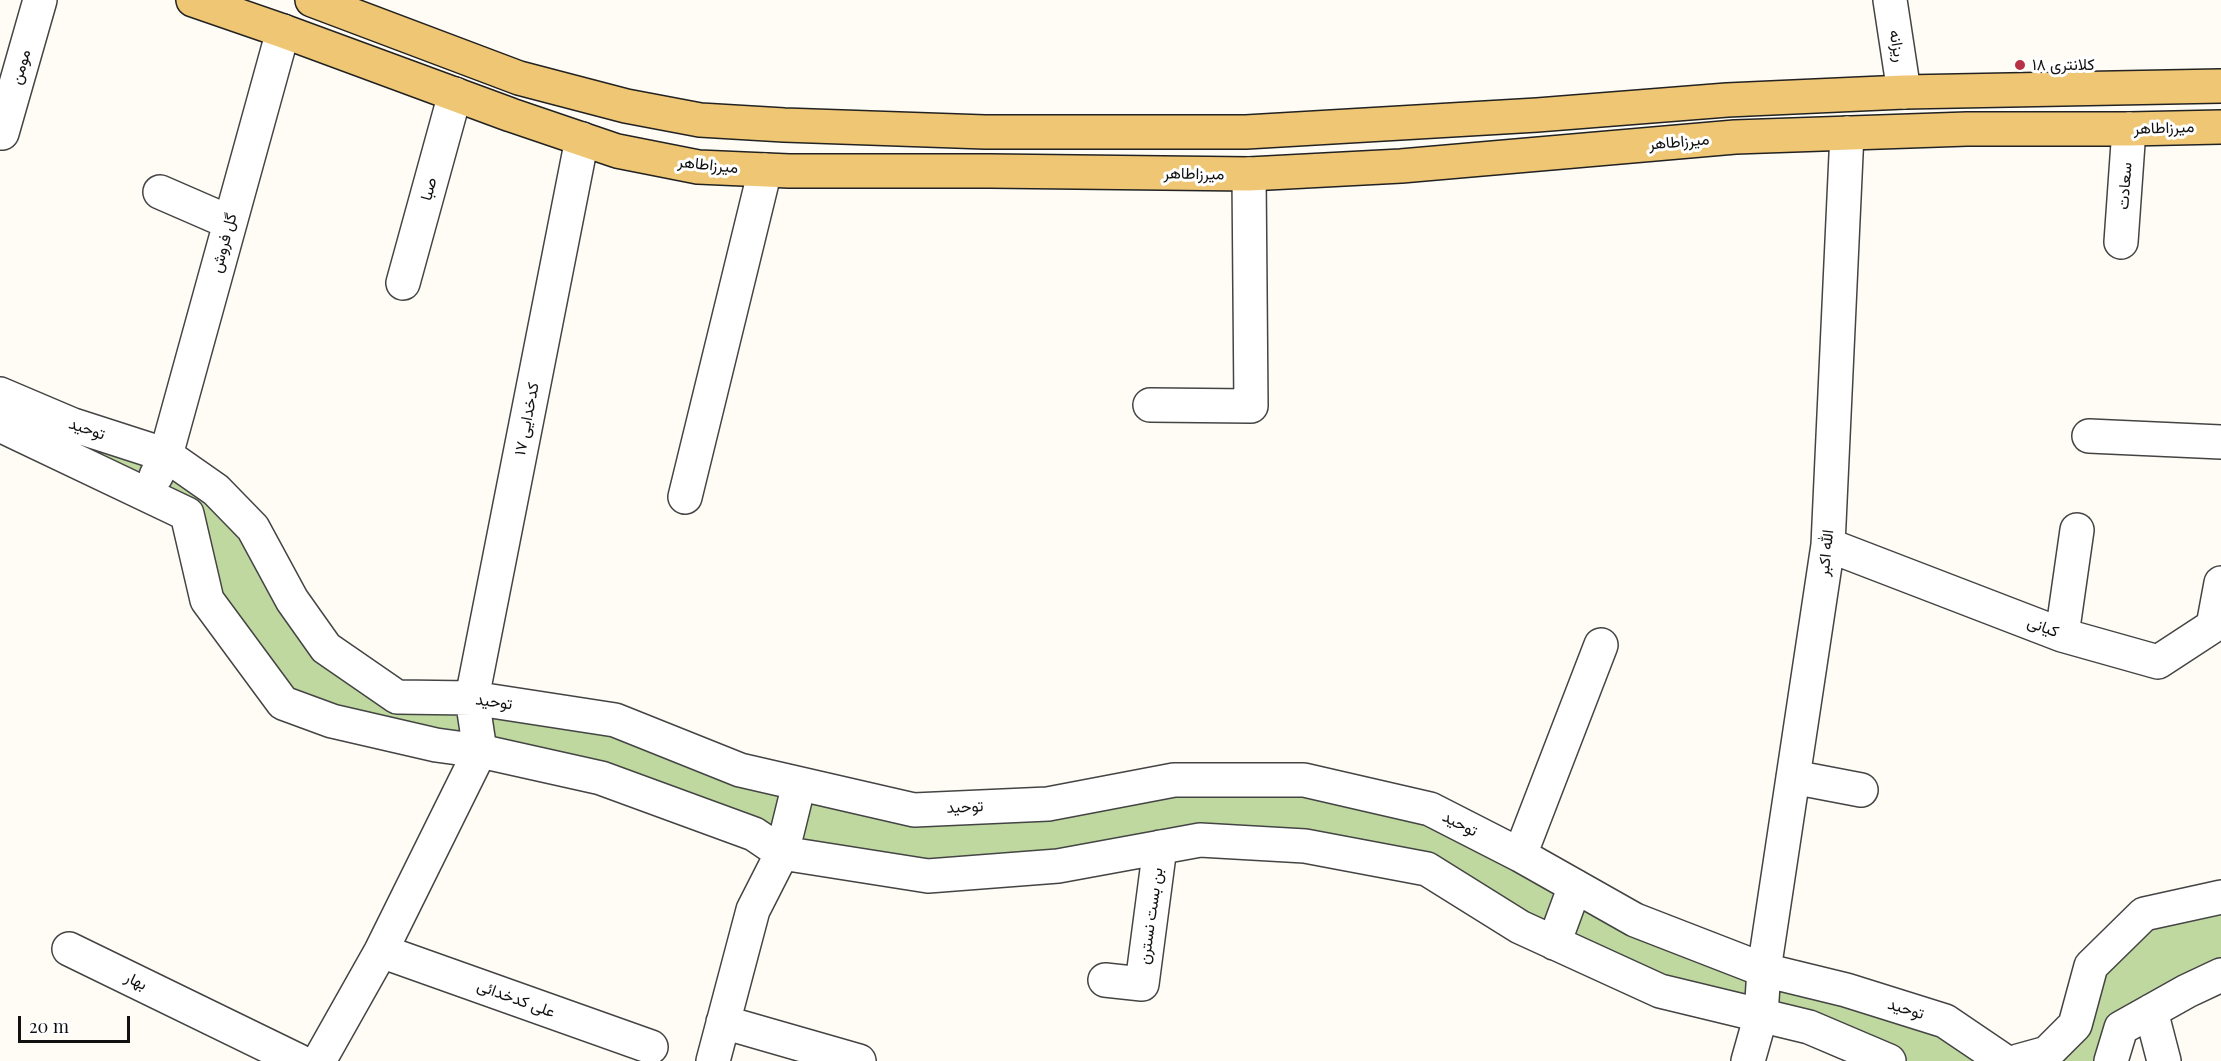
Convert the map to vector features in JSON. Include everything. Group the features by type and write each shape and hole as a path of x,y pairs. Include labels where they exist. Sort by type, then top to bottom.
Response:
{"main road":[{"name":"میرزاطاهر","path":"193,0 617,151 698,167 765,170 1249,174 1401,166 1735,137 1967,129 2221,127"},
{"path":"312,0 519,78 626,106 712,121 986,132 1246,132 1538,115 1727,100 1904,92 2221,86"}],"street":[{"name":"مومن","path":"2,133 40,0"},
{"name":"ریزانه","path":"1890,0 1904,92"},
{"name":"گل فروش","path":"147,497 166,455 283,31"},
{"name":"صبا","path":"403,283 455,94"},
{"name":"سعادت","path":"2121,242 2129,129"},
{"name":"الله اکبر","path":"1748,1061 1761,1016 1764,970 1828,544 1847,133"},
{"name":"کدخدایی ۱۷","path":"480,751 472,698 582,139"},
{"path":"685,497 765,170"},
{"path":"1150,405 1251,406 1249,174"},
{"path":"160,192 230,222"},
{"name":"توحید","path":"0,394 73,424 166,455 216,490 253,528 292,600 326,648 397,697 472,698 615,720 740,770 914,810 1048,804 1174,780 1304,780 1430,809 1520,855 1635,920 1764,970 1846,990 1946,1021 2004,1061"},
{"name":"توحید","path":"0,425 147,497 187,514 207,600 283,703 332,721 436,746 480,751 601,778 754,834 782,853 928,876 1058,866 1200,840 1305,846 1426,869 1520,927 1660,991 1809,1027 1889,1061"},
{"path":"2089,436 2221,442"},
{"path":"2062,635 2077,530"},
{"name":"کیانی","path":"1828,544 2062,635 2158,662 2213,626 2221,583"},
{"path":"1520,855 1601,645"},
{"path":"319,1061 381,951 480,751"},
{"path":"1793,777 1862,790"},
{"path":"713,1061 753,910 782,853 799,784"},
{"name":"بن بست نسترن","path":"1106,980 1142,984 1160,847"},
{"path":"1554,942 1575,886"},
{"path":"2033,1057 2075,1025 2091,966 2144,914 2221,897"},
{"name":"بهار","path":"69,949 299,1061"},
{"name":"علی کدخدائی","path":"381,951 651,1047"},
{"path":"2111,1061 2121,1028 2221,975"},
{"path":"2151,1011 2164,1061"},
{"path":"723,1022 859,1061"}],"green space":[{"path":"21,426 71,428 215,495 296,616 394,703 617,726 910,815 1176,786 1306,788 1430,814 1630,924 1944,1028 1994,1061 1907,1061 1838,1037 1683,992 1326,844 931,867 789,848 290,699 214,599 193,515"},
{"path":"2221,905 2221,971 2101,1061 2026,1061 2066,1049 2096,967 2150,918"}],"place":[{"name":"کلانتری ۱۸","path":"2020,65"}]}
